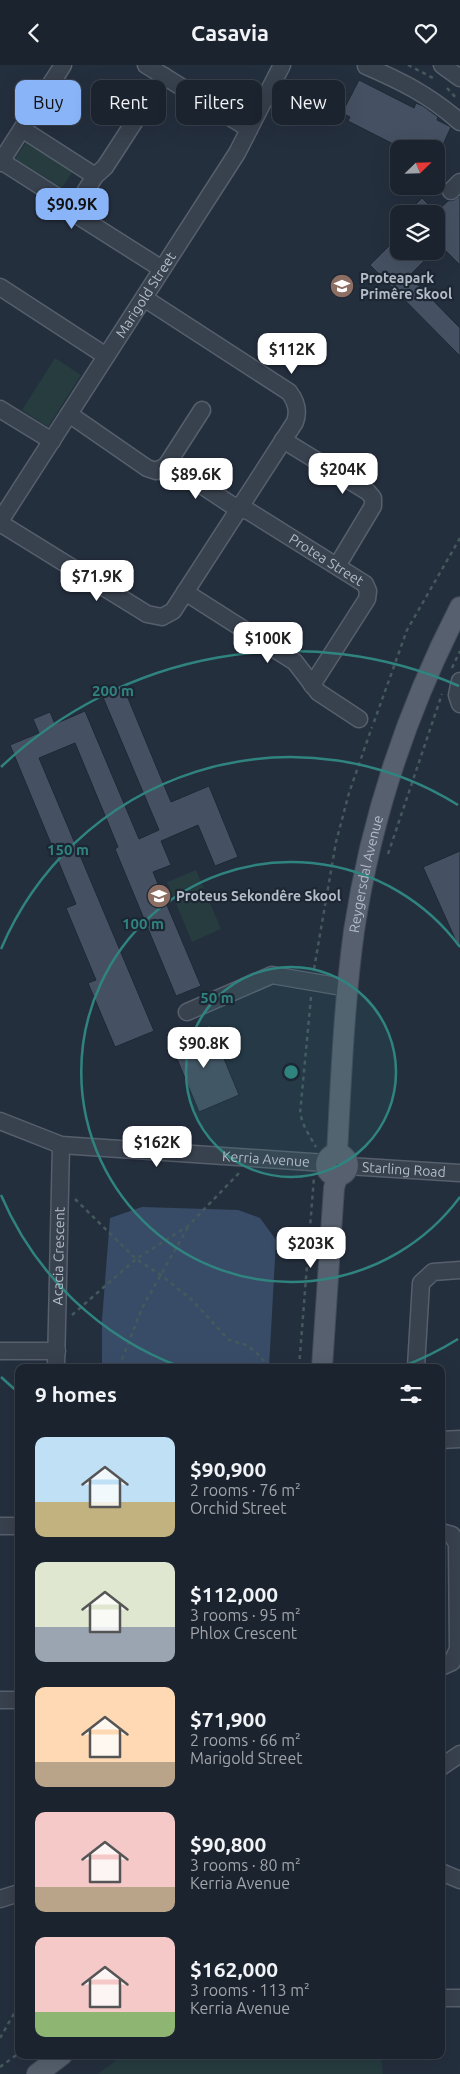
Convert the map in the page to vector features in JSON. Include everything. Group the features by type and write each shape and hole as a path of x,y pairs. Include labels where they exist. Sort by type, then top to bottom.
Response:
{"main road":[{"name":"Reygersdal Avenue","path":"322,1364 334,1188 333,1164 348,988 361,890 380,808 417,700 460,607"},
{"path":"37,2074 57,2059"}],"street":[{"path":"63,65 1,162 75,208 80,217 162,269"},
{"path":"146,65 249,129"},
{"name":"Marigold Street","path":"144,298 289,392 295,402 296,417 173,611 162,617 152,616 0,522 237,153 282,65"},
{"path":"442,65 460,78"},
{"path":"366,66 415,88 440,104 460,122"},
{"path":"75,208 95,177 105,167 164,76"},
{"path":"22,129 95,177"},
{"path":"0,287 106,356"},
{"path":"0,409 52,441"},
{"path":"69,414 151,470 160,471 168,463 202,410"},
{"path":"283,440 368,492 373,498 373,507 337,566"},
{"name":"Protea Street","path":"168,463 230,504 250,511 365,584 368,595 312,685"},
{"path":"185,592 295,662 318,693 359,719"},
{"path":"455,676 460,704"},
{"path":"187,1012 272,975 348,988"},
{"name":"Kerria Avenue","path":"0,1121 61,1145 333,1164"},
{"name":"Acacia Crescent","path":"56,1359 61,1145"},
{"name":"Starling Road","path":"333,1164 460,1173"},
{"path":"416,1364 421,1283 433,1272 460,1270"},
{"path":"0,1351 56,1359"},
{"path":"445,1439 460,1439"},
{"path":"0,1525 15,1526"},
{"path":"445,1533 452,1535 457,1544 458,1649 452,1662 445,1665"},
{"path":"0,1700 15,1700"},
{"path":"445,1764 460,1754"},
{"path":"445,1874 460,1880"},
{"path":"0,1899 15,1894"},
{"path":"445,1997 460,1998"}],"path":[{"path":"408,65 441,82 460,101"},
{"path":"455,676 460,651"},
{"path":"388,854 444,688"},
{"path":"57,1326 68,1319 136,1259 188,1226 240,1173 238,1158"},
{"path":"300,1364 333,1164"},
{"path":"59,1195 76,1199 136,1259 161,1275 192,1300 229,1340 247,1345 266,1364"},
{"path":"121,1364 142,1308 188,1226"},
{"path":"0,2038 15,2012"},
{"path":"0,2067 15,2056"}],"green space":[{"path":"26,142 73,171 62,188 15,159"},
{"path":"55,358 81,375 48,427 22,410"},
{"path":"196,870 221,929 192,942 167,882"},
{"path":"118,2059 381,2059 383,2074 98,2074"}],"water":[{"path":"142,1207 238,1210 260,1218 276,1240 269,1364 102,1364 102,1320 110,1218"}],"building":[{"path":"359,80 414,108 416,103 423,106 438,117 437,120 451,127 445,140 390,140 390,142 348,121 350,117 345,114 345,107"},
{"path":"460,196 460,265 445,250 444,205 448,201"},
{"path":"422,198 429,205 415,205"},
{"path":"390,245 390,260 425,260 409,276 460,328 460,356 370,265"},
{"path":"123,686 171,802 209,786 238,857 215,866 198,825 161,841 171,865 153,872 201,986 176,996 115,849 118,847 75,743 39,758 154,1031 115,1047 88,983 96,980 66,908 76,904 10,745 39,733 33,719 50,712 55,724 85,711 139,839 159,830 102,695"},
{"path":"460,851 460,950 423,867"},
{"path":"210,1025 239,1095 199,1112 170,1042"}],"place":[{"name":"Proteapark Primêre Skool","path":"342,286"},
{"name":"Proteus Sekondêre Skool","path":"159,896"}]}
